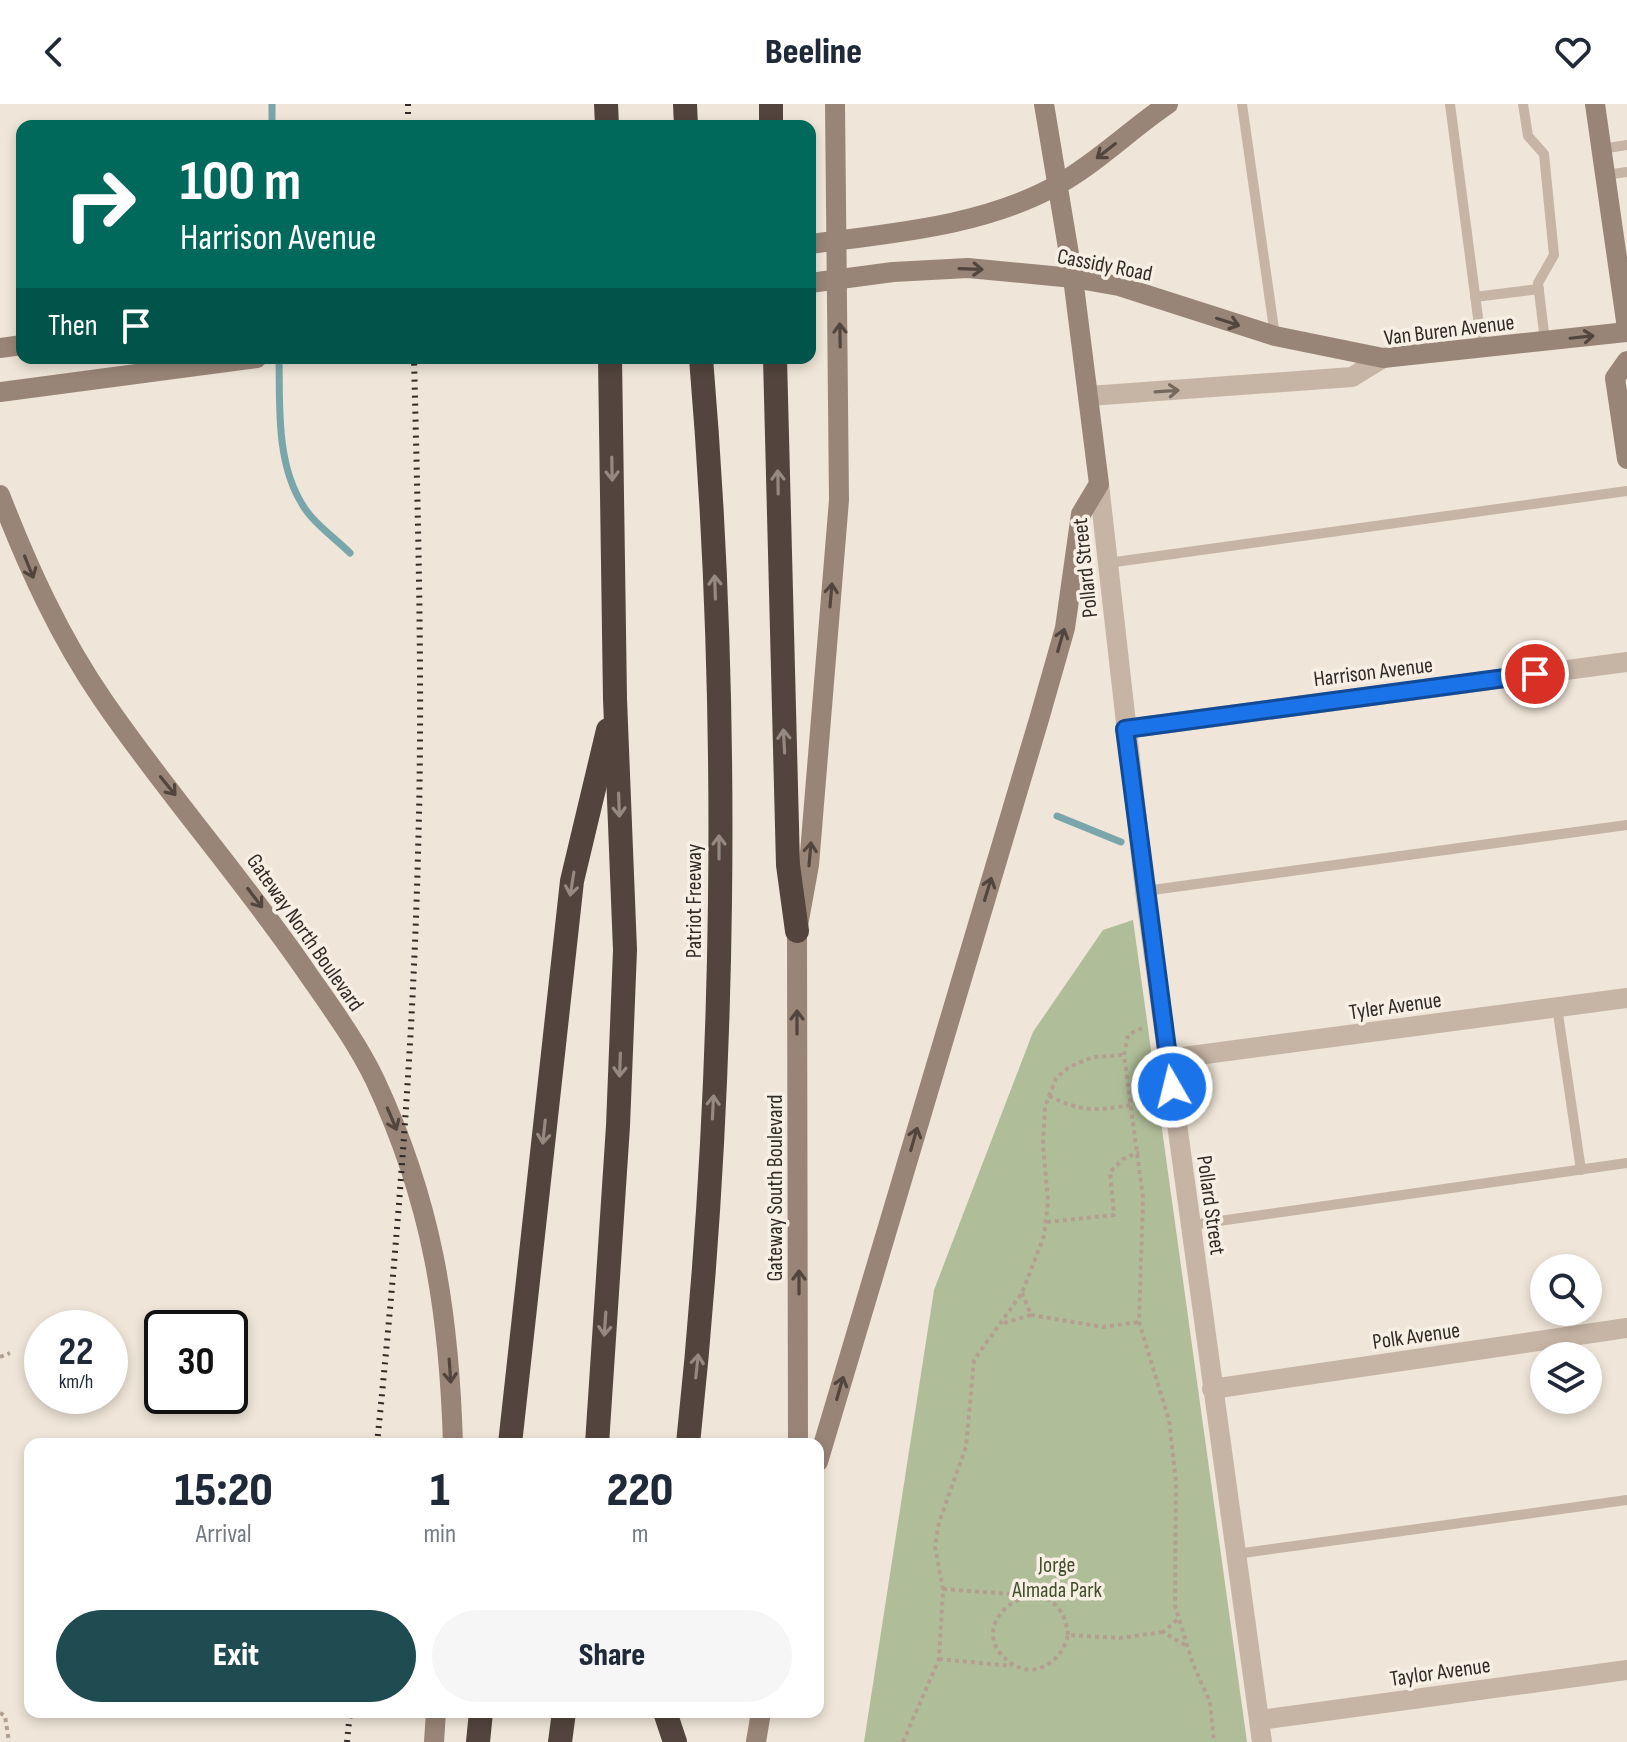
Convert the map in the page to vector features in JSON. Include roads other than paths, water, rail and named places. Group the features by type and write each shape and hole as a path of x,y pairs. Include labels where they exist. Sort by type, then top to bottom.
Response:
{"highway":[{"path":"597,1438 618,1126 625,950 615,699 610,364"},
{"name":"Patriot Freeway","path":"689,1438 703,1306 720,943 716,592 701,364"},
{"path":"775,364 788,865 797,931"},
{"path":"511,1438 572,881 615,699"},
{"path":"478,1742 480,1718"},
{"path":"560,1742 563,1718"},
{"path":"656,1742 661,1718"},
{"path":"665,1718 675,1742"}],"main road":[{"name":"Gateway South Boulevard","path":"798,1438 797,931 809,865 839,500 835,104"},
{"path":"824,1442 1065,628 1081,514 1099,484 1073,278 1044,104"},
{"path":"816,243 900,232 976,217 1059,184 1168,104"},
{"path":"1595,104 1605,175 1620,232 1627,330"},
{"name":"Cassidy Road","path":"816,282 893,272 968,268 1073,278 1119,286 1275,336 1383,358"},
{"name":"Van Buren Avenue","path":"1383,358 1627,330"},
{"path":"1627,361 1615,378 1627,459"},
{"path":"0,392 212,364"},
{"name":"Gateway North Boulevard","path":"0,495 34,581 102,699 208,836 328,1003 373,1077 393,1121 422,1201 437,1264 447,1335 453,1438"},
{"path":"434,1742 436,1718"},
{"path":"756,1742 760,1718"}],"street":[{"name":"Van Buren Avenue","path":"1089,396 1352,377 1383,358"},
{"name":"Pollard Street","path":"1099,484 1145,891 1262,1742"},
{"name":"Harrison Avenue","path":"1125,729 1627,662"},
{"name":"Tyler Avenue","path":"1168,1059 1627,998"},
{"name":"Polk Avenue","path":"1212,1389 1627,1328"},
{"name":"Taylor Avenue","path":"1260,1720 1627,1670"}],"lane":[{"path":"1242,104 1275,336"},
{"path":"1450,104 1482,349"},
{"path":"1523,104 1528,136 1544,154 1554,255 1538,283 1545,341"},
{"path":"1601,149 1627,145"},
{"path":"1605,175 1627,172"},
{"path":"1475,297 1539,289"},
{"path":"1108,563 1627,491"},
{"path":"1145,891 1627,825"},
{"path":"1557,1007 1581,1170"},
{"path":"1191,1225 1627,1163"},
{"path":"1236,1554 1627,1500"}],"waterway":[{"path":"272,104 272,120"},
{"path":"279,364 281,433 294,488 312,517 350,553"},
{"path":"1057,816 1121,842"}],"railway":[{"path":"408,104 408,120"},
{"path":"378,1438 403,1149 416,927 420,667 414,364"},
{"path":"347,1742 349,1718"}],"park label":[{"name":"Jorge Almada Park","path":"1057,1576"}]}
